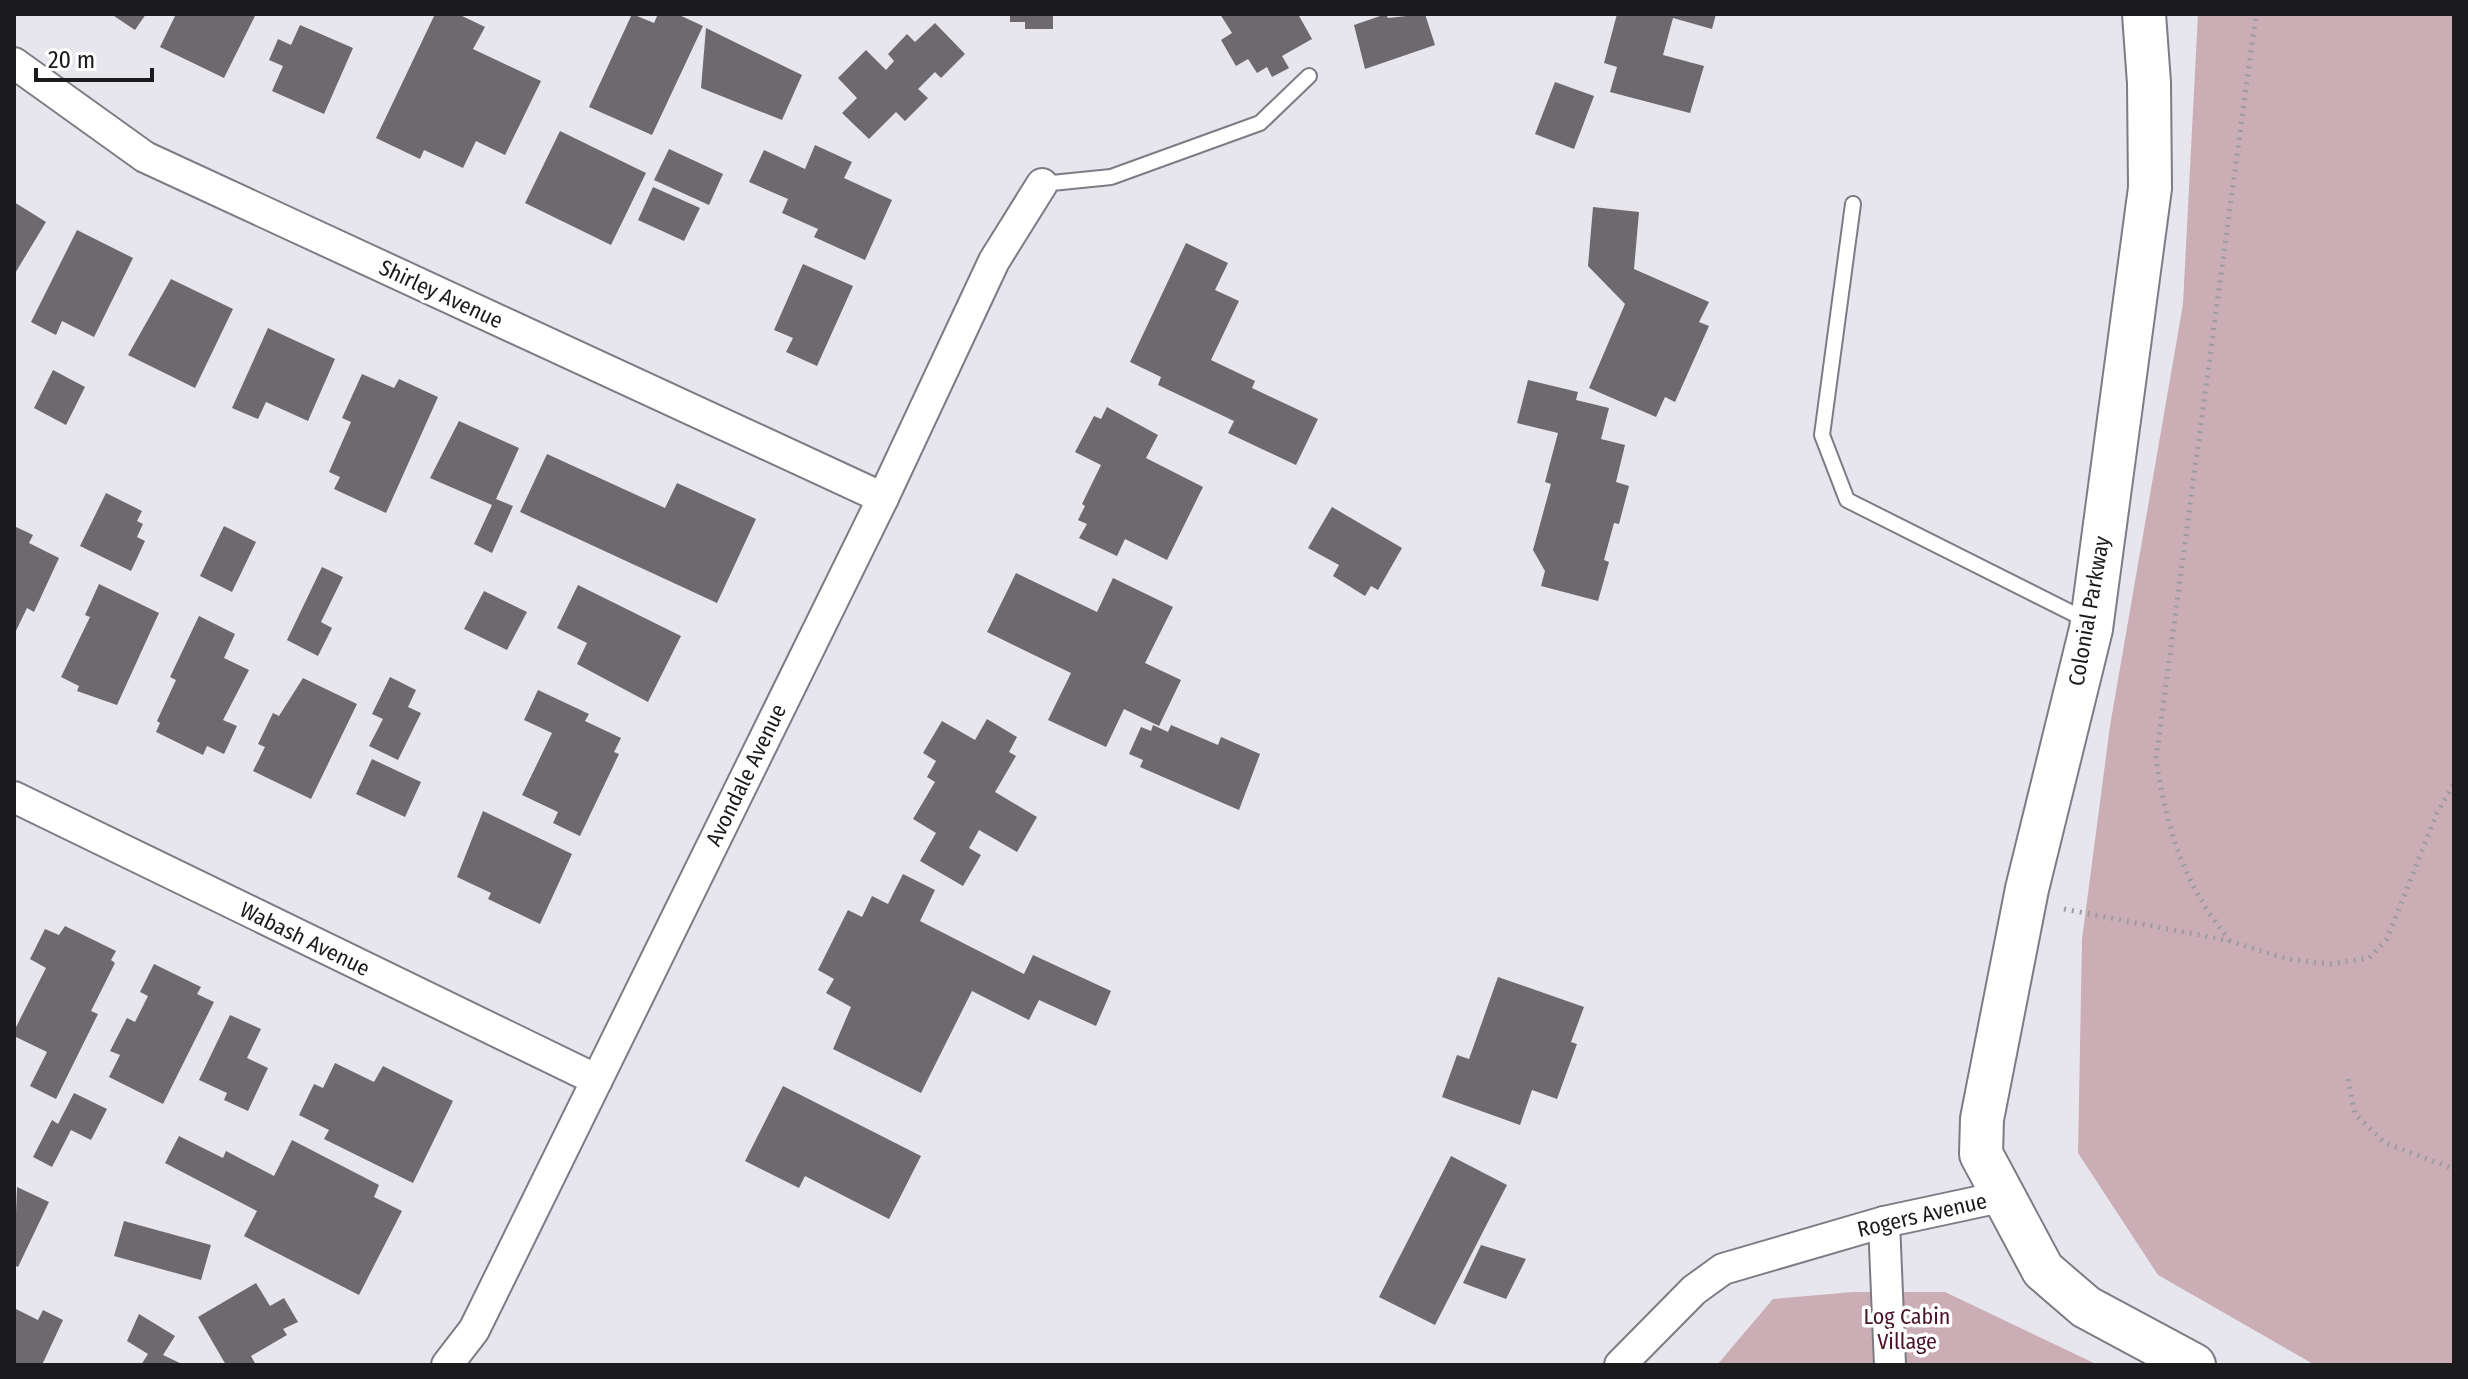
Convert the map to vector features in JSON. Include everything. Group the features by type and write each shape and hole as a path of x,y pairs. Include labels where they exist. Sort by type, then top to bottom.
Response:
{"street":[{"name":"Colonial Parkway","path":"2005,1196 1981,1154 1982,1119 2024,904 2092,623 2150,188 2149,83 2144,14"},
{"name":"Shirley Avenue","path":"14,63 145,157 883,498"},
{"name":"Avondale Avenue","path":"447,1365 474,1330 883,498 994,261 1042,184"},
{"name":"Wabash Avenue","path":"14,797 597,1080"},
{"name":"Rogers Avenue","path":"1620,1365 1694,1290 1723,1269 1884,1222 2005,1196 2043,1270 2086,1307 2194,1365"},
{"path":"1884,1222 1890,1365"}],"lane":[{"path":"1042,184 1111,177 1260,123 1309,76"},
{"path":"1853,204 1822,435 1847,500 2092,623"}],"path":[{"path":"2230,941 2202,907 2185,869 2164,813 2156,759 2256,14"},
{"path":"2024,904 2080,910 2230,941 2302,961 2330,964 2369,958 2387,939 2437,813 2454,784"},
{"path":"2348,1079 2355,1114 2385,1143 2454,1169"}],"green space":[{"path":"2198,14 2454,14 2454,1365 2315,1365 2158,1275 2078,1153 2082,939 2110,726 2183,304"},
{"name":"Log Cabin Village","path":"1853,1292 1945,1292 2098,1365 1717,1365 1773,1299"}],"building":[{"path":"111,14 146,14 135,30"},
{"path":"176,14 256,14 224,78 160,47"},
{"path":"435,14 458,14 485,27 473,49 541,81 505,155 476,141 463,168 424,150 420,159 376,138"},
{"path":"632,14 654,23 658,14 677,14 703,26 652,135 589,107"},
{"path":"1010,14 1053,14 1053,29 1025,29 1025,22 1010,22"},
{"path":"1220,14 1298,14 1312,39 1282,56 1289,68 1272,77 1267,67 1257,73 1248,59 1236,66 1221,40 1232,33"},
{"path":"1386,14 1388,18 1425,14 1435,45 1365,69 1354,25"},
{"path":"1617,14 1716,14 1712,29 1673,18 1663,55 1704,66 1690,113 1610,92 1617,67 1604,63"},
{"path":"935,23 965,54 941,78 935,72 918,89 928,98 905,121 896,112 869,139 842,113 857,98 838,78 866,50 886,70 894,61 888,54 907,34 915,42"},
{"path":"300,25 353,48 324,114 272,91 283,66 269,60 278,39 291,45"},
{"path":"706,28 802,75 782,120 701,88"},
{"path":"1555,82 1594,96 1574,149 1535,134"},
{"path":"560,131 646,173 611,245 525,203"},
{"path":"815,145 852,162 844,178 892,200 865,260 814,237 818,229 782,213 788,199 749,182 764,150 805,169"},
{"path":"669,149 723,174 709,205 654,180"},
{"path":"653,187 700,208 684,241 638,220"},
{"path":"14,202 46,222 14,275"},
{"path":"1593,207 1639,212 1634,269 1709,302 1699,322 1709,326 1675,402 1665,397 1656,417 1589,388 1625,304 1588,266"},
{"path":"77,230 133,258 94,337 62,321 56,335 31,322"},
{"path":"1186,243 1228,263 1215,290 1239,301 1211,360 1255,381 1252,388 1318,419 1296,465 1228,433 1234,421 1158,385 1161,377 1130,362"},
{"path":"803,264 853,286 817,366 786,352 793,338 774,330"},
{"path":"171,279 233,309 195,388 128,355"},
{"path":"268,328 335,359 308,421 266,402 258,419 232,408"},
{"path":"53,370 85,387 66,425 34,408"},
{"path":"362,374 394,388 399,379 438,397 386,513 334,489 340,477 329,472 351,422 342,418"},
{"path":"1528,380 1578,392 1576,400 1609,408 1601,439 1625,445 1616,482 1629,486 1619,524 1614,523 1604,560 1609,562 1598,601 1541,586 1545,571 1533,550 1551,484 1545,482 1558,433 1517,423"},
{"path":"1107,407 1158,435 1146,458 1203,487 1167,560 1125,539 1117,556 1079,538 1087,524 1078,520 1085,506 1082,504 1101,465 1075,452 1094,416 1101,419"},
{"path":"459,421 519,448 496,499 513,506 492,553 474,544 492,505 430,478"},
{"path":"547,454 665,508 677,483 756,519 717,603 520,512"},
{"path":"106,493 142,511 137,521 143,524 137,537 145,541 131,571 80,546"},
{"path":"1332,507 1402,548 1378,590 1371,586 1365,596 1333,576 1339,565 1308,548"},
{"path":"14,526 33,535 29,543 59,558 34,612 27,608 14,635"},
{"path":"224,526 256,542 232,592 200,576"},
{"path":"322,567 343,577 321,622 332,628 318,656 287,640"},
{"path":"1016,573 1097,612 1113,578 1173,607 1145,663 1181,680 1159,726 1124,709 1106,747 1048,720 1071,673 987,632"},
{"path":"99,584 159,613 117,705 77,691 79,686 61,677 90,617 85,615"},
{"path":"578,585 681,636 648,702 577,664 587,643 557,628"},
{"path":"484,591 527,612 507,650 464,629"},
{"path":"199,616 235,634 224,658 249,670 223,720 237,726 224,754 207,746 203,755 156,732 160,723 157,721 176,680 170,677"},
{"path":"390,677 416,690 408,707 421,713 398,760 369,746 383,719 372,714"},
{"path":"303,678 357,704 311,799 253,771 265,747 258,744 273,713 279,716"},
{"path":"538,690 589,714 585,721 621,738 614,752 619,754 580,836 553,823 558,812 522,795 552,733 524,720"},
{"path":"987,719 1017,737 1009,752 1016,756 995,792 1037,817 1017,852 979,830 969,848 981,855 963,886 920,861 936,833 913,819 935,782 927,777 936,761 923,753 942,721 975,740"},
{"path":"1153,725 1168,732 1171,725 1218,745 1221,737 1260,754 1239,810 1140,767 1143,760 1129,754 1141,727 1151,731"},
{"path":"372,759 421,782 405,817 356,794"},
{"path":"483,811 572,854 540,924 488,899 491,893 457,877"},
{"path":"903,874 935,890 920,921 1024,974 1033,955 1111,991 1096,1026 1039,1000 1029,1020 972,991 921,1093 833,1049 851,1007 826,993 834,979 818,970 848,910 862,917 872,896 888,904"},
{"path":"65,926 116,951 111,960 115,963 91,1011 98,1014 56,1099 30,1086 47,1052 14,1036 14,1031 46,968 30,959 45,929 59,935"},
{"path":"154,964 201,987 197,994 214,1002 163,1104 109,1077 120,1055 110,1051 127,1018 135,1022 148,996 140,992"},
{"path":"1498,977 1584,1007 1571,1042 1577,1044 1557,1099 1532,1090 1520,1125 1442,1097 1457,1055 1469,1059"},
{"path":"230,1015 261,1029 247,1058 268,1068 248,1111 224,1100 227,1093 199,1080"},
{"path":"335,1063 374,1082 383,1066 453,1101 413,1183 324,1139 329,1130 299,1115 314,1084 323,1088"},
{"path":"783,1086 921,1156 889,1219 805,1176 799,1188 745,1161"},
{"path":"74,1093 107,1109 91,1140 71,1130 52,1167 33,1157 52,1120 58,1124"},
{"path":"179,1136 223,1158 226,1151 274,1176 292,1140 379,1185 374,1197 402,1211 359,1295 244,1236 257,1211 165,1163"},
{"path":"1451,1156 1507,1185 1435,1325 1379,1297"},
{"path":"17,1187 49,1202 18,1267 14,1265"},
{"path":"124,1221 211,1245 201,1280 114,1256"},
{"path":"1481,1245 1526,1259 1506,1299 1463,1283"},
{"path":"256,1283 270,1306 284,1298 298,1322 283,1329 287,1335 251,1356 256,1365 226,1365 198,1317"},
{"path":"14,1308 38,1320 43,1310 63,1320 42,1365 14,1365"},
{"path":"139,1314 175,1336 163,1355 184,1365 141,1365 148,1354 127,1341"}]}
